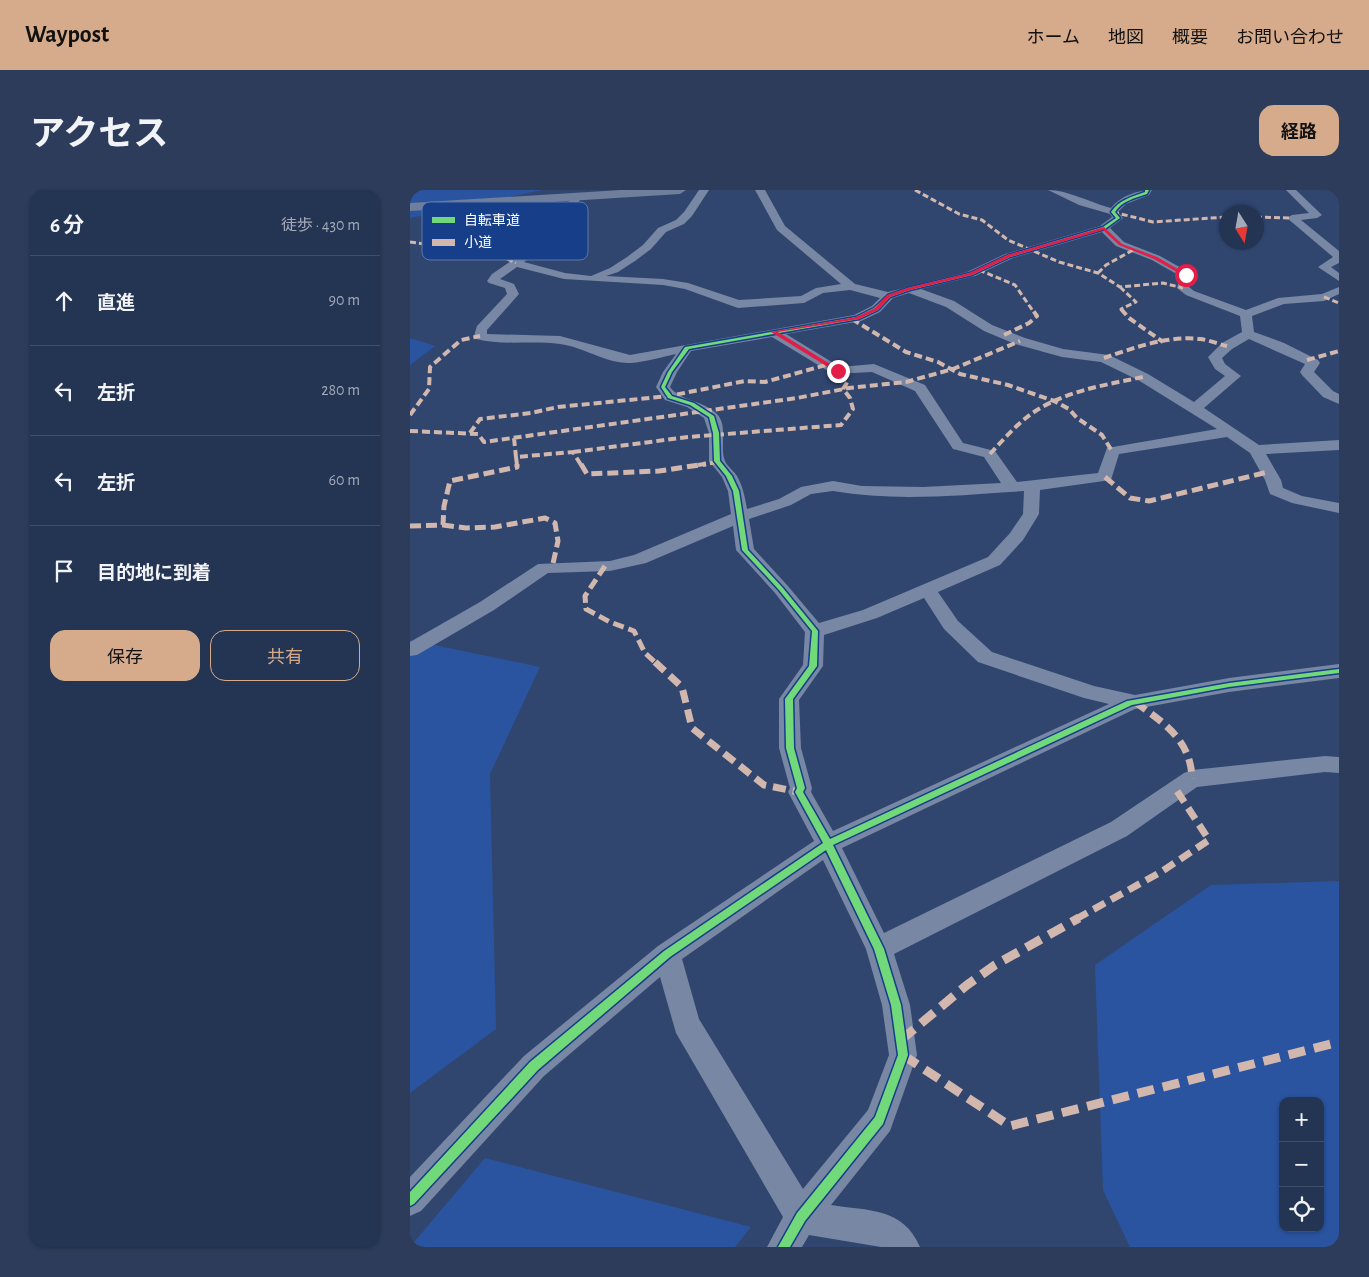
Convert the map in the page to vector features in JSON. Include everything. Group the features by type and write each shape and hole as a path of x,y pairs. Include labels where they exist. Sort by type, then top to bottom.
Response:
{"highway":[{"path":"494,202 680,190"}],"street":[{"path":"589,279 614,270 648,247 662,230 680,222 688,214 704,190"},
{"path":"760,190 781,228 851,286 889,296"},
{"path":"520,260 496,276 493,281 510,286 513,294 481,329 480,336 488,338 560,340 585,346 605,354 630,359 857,318 876,309 889,296 908,289 971,274 1009,256 1104,228 1118,218 1113,212 1082,203 1053,190"},
{"path":"1113,212 1116,206 1146,193 1147,190"},
{"path":"1291,190 1317,215 1292,218 1339,257 1324,267 1339,278"},
{"path":"573,202 577,197"},
{"path":"1104,228 1120,244 1156,258 1186,275 1183,288 1190,293 1246,314 1282,301 1324,297 1339,290"},
{"path":"516,263 564,276 663,282 688,286 738,304 804,299 820,290 851,286"},
{"path":"908,289 950,304 988,328 1020,341 1062,353 1104,358 1143,377 1195,408 1256,450 1273,480 1276,490 1298,500 1339,508"},
{"path":"1246,314 1248,334"},
{"path":"774,332 838,371 874,368 920,388 958,446 990,454 1012,488"},
{"path":"1195,408 1234,376 1220,366 1215,357 1227,346 1248,334"},
{"path":"1248,334 1279,346 1313,364 1307,372 1328,394 1339,400"},
{"path":"687,348 670,372 664,387 670,397 692,404 711,416 716,433 716,461 729,476 736,491 746,550 815,631 812,666 789,699 790,748 801,788 799,792 828,844 879,948 896,1005 903,1055 879,1120 801,1217 784,1247"},
{"path":"410,650 487,606 544,568 610,566 640,558 739,517 785,502 807,490 833,486 870,492 1012,488 1105,478 1112,452 1229,432"},
{"path":"1256,450 1339,444"},
{"path":"815,631 870,614 994,561 1017,536 1031,514 1032,486"},
{"path":"927,589 951,625 985,657 1091,693 1135,702"},
{"path":"410,1200 534,1066 667,954 828,844 1130,703 1229,685 1339,671"},
{"path":"879,948 1119,829 1192,779 1325,764 1339,766"},
{"path":"667,954 686,1024 801,1217"},
{"path":"801,1217 888,1231 903,1247"}],"shaded area":[{"path":"410,190 542,190 485,202 422,202 422,215 410,218"},
{"path":"410,338 435,346 410,365"},
{"path":"410,640 540,667 490,774 496,1029 410,1093"},
{"path":"1339,881 1339,1247 1130,1247 1103,1190 1095,965 1211,885"},
{"path":"485,1158 751,1227 735,1247 410,1247"}],"marked path":[{"path":"915,190 959,214 982,220 1008,240 1059,262 1098,273 1120,287 1163,283 1183,288"},
{"path":"1113,212 1153,222 1219,217"},
{"path":"1264,217 1292,218"},
{"path":"410,242 422,244"},
{"path":"1098,273 1110,262 1133,250"},
{"path":"509,260 516,263"},
{"path":"979,270 1015,285 1037,316 1029,323 1004,335"},
{"path":"1120,287 1136,302 1121,309 1129,318 1163,342"},
{"path":"1324,297 1339,303"},
{"path":"852,319 906,352 938,362 960,374 1008,385 1054,401 1069,409 1077,418 1102,435 1112,451"},
{"path":"410,415 429,389 430,367 461,340 480,336"},
{"path":"1104,358 1138,347 1178,339 1200,339 1227,346"},
{"path":"410,431 478,434 484,442 797,398 849,388 906,382 953,369 1020,341"},
{"path":"1307,360 1339,351"},
{"path":"470,433 480,419 531,413 558,407 669,396 745,381 765,382 826,365"},
{"path":"573,452 688,437 841,425 853,409 850,398 843,389 848,381 838,371"},
{"path":"990,454 1020,423 1043,406 1070,394 1143,377"},
{"path":"514,438 516,457"},
{"path":"410,526 443,525 444,506 450,481 517,467 516,457 573,452 587,474 659,471 718,462"},
{"path":"1105,477 1130,498 1149,501 1268,472"},
{"path":"443,525 466,528 495,527 545,518 555,523 558,541 552,568"},
{"path":"605,566 585,596 586,609 610,622 634,631 645,653 682,687 692,728 764,785 799,792"},
{"path":"1135,702 1166,725 1183,744 1189,754 1192,766 1192,779"},
{"path":"901,1040 967,985 995,965 1136,887 1209,840 1177,791"},
{"path":"903,1055 1010,1126 1339,1042"}],"cycle path":[{"path":"784,1247 801,1217 879,1120 903,1055 896,1005 879,949 828,844 799,792 801,788 790,748 789,699 813,666 815,631 781,589 745,550 736,491 729,476 717,461 716,433 711,416 692,404 670,397 663,387 670,372 687,348 857,318 876,309 889,296 909,289 971,274 1009,256 1104,228 1118,218 1113,212 1119,205 1146,193 1147,190"},
{"path":"410,1200 534,1066 667,954 828,844 1130,703 1229,685 1339,671"}],"route":[{"path":"838,371 774,332 857,318 876,309 889,296 908,289 971,274 1009,256 1104,228 1120,244 1156,258 1186,275"}]}
